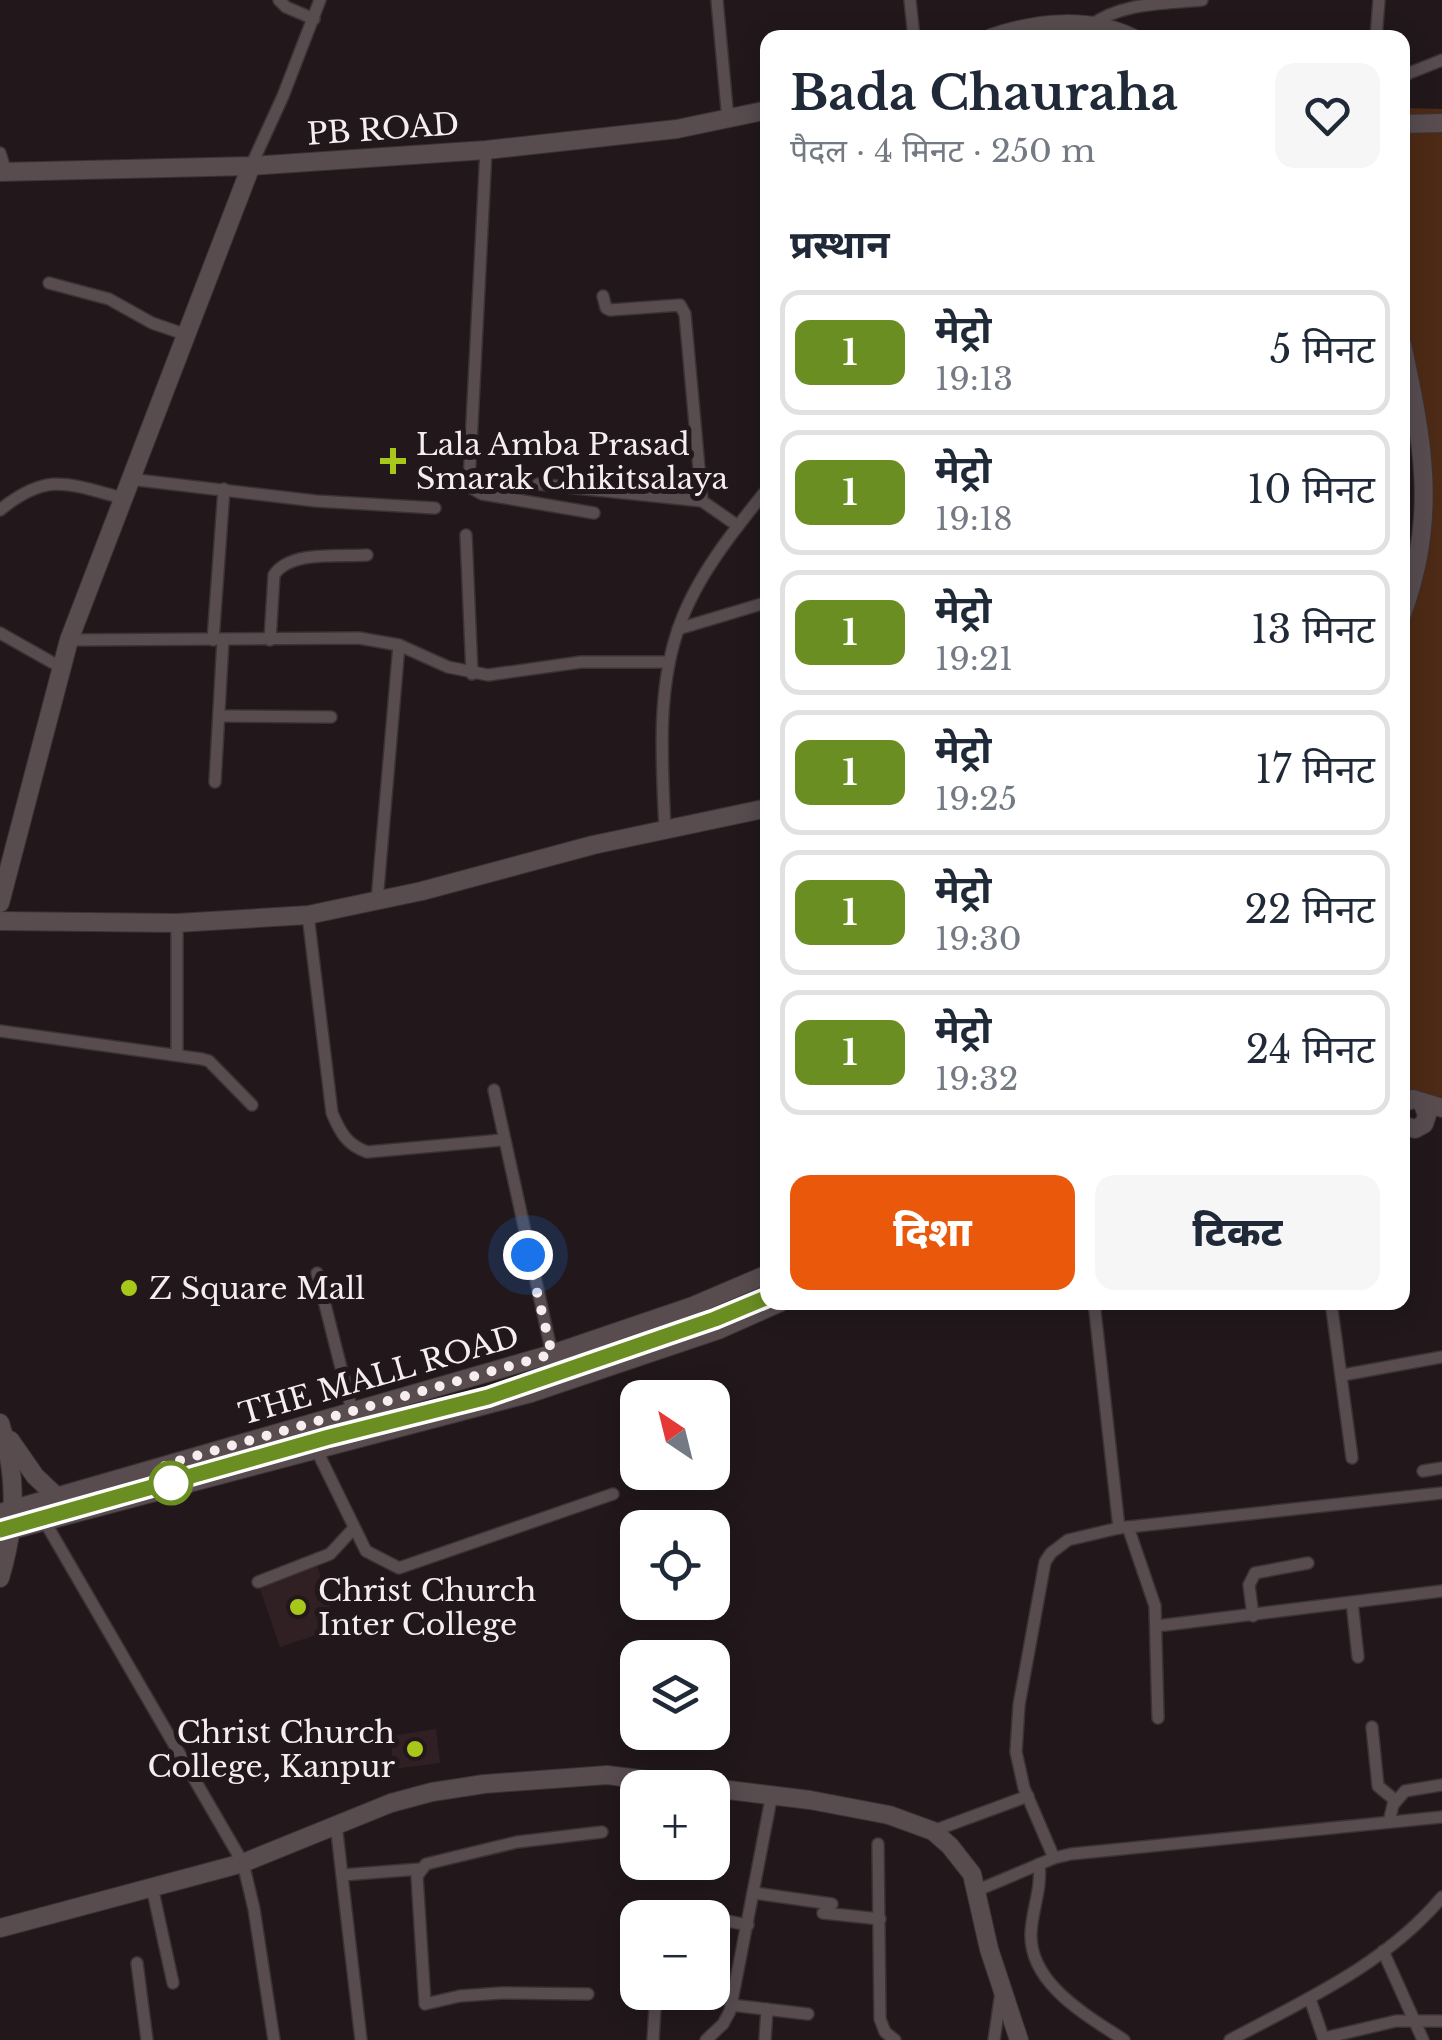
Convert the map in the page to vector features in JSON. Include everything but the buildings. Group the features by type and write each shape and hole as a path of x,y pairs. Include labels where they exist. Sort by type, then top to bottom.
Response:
{"street":[{"path":"279,0 314,19"},
{"path":"0,903 69,640 251,166 284,96 320,0"},
{"path":"717,0 728,120"},
{"path":"910,0 913,30"},
{"path":"1090,26 1105,14 1119,10 1202,0"},
{"path":"1377,30 1379,0"},
{"path":"1025,30 1050,24 1116,30"},
{"path":"1410,73 1442,60"},
{"name":"PB ROAD","path":"2,166 251,166 486,150 678,129 760,112"},
{"path":"1410,124 1442,123"},
{"path":"486,150 469,482 482,494 594,513"},
{"path":"49,284 108,299 188,335"},
{"path":"603,296 603,303 610,310 669,304 680,305 685,314 702,501"},
{"path":"1410,390 1423,449 1426,502 1420,563 1410,591"},
{"path":"129,479 316,501 434,508"},
{"path":"0,510 39,484 80,487 122,498"},
{"path":"538,484 702,501 738,526"},
{"path":"215,782 224,489"},
{"path":"665,830 663,716 668,662 678,630 706,572 760,498"},
{"path":"466,536 472,674"},
{"path":"270,640 274,575 278,568 293,560 368,555"},
{"path":"678,630 760,604"},
{"path":"0,633 62,668"},
{"path":"69,640 359,638 399,645 472,674 508,675 581,662 668,662"},
{"path":"378,901 399,645"},
{"path":"219,716 331,717"},
{"path":"0,921 177,924 308,915 760,810"},
{"path":"308,915 332,1113 340,1133 354,1148 367,1152 502,1140"},
{"path":"177,924 177,1055"},
{"path":"0,1031 209,1061 252,1105"},
{"path":"494,1090 552,1354"},
{"path":"1410,1102 1442,1108"},
{"path":"1410,1103 1427,1110 1426,1120 1410,1127"},
{"path":"1410,1127 1442,1135"},
{"path":"317,1272 352,1411"},
{"name":"THE MALL ROAD","path":"7,1510 552,1354 693,1306 760,1277"},
{"path":"693,1306 703,1335"},
{"name":"THE MALL ROAD","path":"6,1531 530,1393 703,1335 761,1310"},
{"path":"1095,1310 1124,1528 1151,1592 1158,1626 1158,1718"},
{"path":"1331,1310 1352,1458"},
{"path":"1343,1375 1442,1357"},
{"path":"1,1426 35,1476 56,1496"},
{"path":"0,1578 12,1461 1,1426"},
{"path":"317,1451 366,1551 400,1568 613,1494"},
{"path":"1423,1472 1442,1468"},
{"path":"1054,1858 1018,1770 1015,1734 1050,1552 1068,1540 1124,1528 1442,1492"},
{"path":"45,1522 243,1863 254,1908 274,2040"},
{"path":"258,1582 330,1554 354,1528"},
{"path":"1253,1616 1250,1585 1255,1573 1308,1563"},
{"path":"1158,1626 1442,1591"},
{"path":"1352,1602 1358,1657"},
{"path":"1372,1726 1378,1786 1396,1801"},
{"path":"0,1928 243,1863 391,1803 432,1792 607,1775 772,1794 889,1815 933,1831 962,1859 978,1890 990,1949 1019,2040"},
{"path":"1389,1822 1404,1791 1442,1785"},
{"path":"706,2040 727,2018 731,2005 772,1794"},
{"path":"933,1831 1028,1796"},
{"path":"978,1890 1054,1858 1442,1817"},
{"path":"336,1824 361,2040"},
{"path":"342,1876 420,1868 517,1842 602,1832"},
{"path":"878,1844 880,2019 885,2032 896,2040"},
{"path":"1039,1864 1040,1886 1031,1933 1036,1962 1068,2000 1124,2040"},
{"path":"420,1868 416,1887 425,2004 500,1993 588,1994"},
{"path":"152,1887 173,1983"},
{"path":"754,1894 880,1919"},
{"path":"1230,2040 1310,1999 1383,1951 1442,1896"},
{"path":"730,1921 748,1924"},
{"path":"1383,1951 1423,2040"},
{"path":"138,1963 147,2040"},
{"path":"994,2040 1002,1988"},
{"path":"1310,1999 1324,2039 1414,2020 1442,2021"},
{"path":"731,2005 808,2014"},
{"path":"766,2040 767,2009"},
{"path":"652,2040 654,2010"}],"shaded area":[{"path":"1410,108 1442,109 1442,1107 1410,1097 1410,561 1422,480 1410,431"},
{"name":"Christ Church Inter College","path":"316,1562 337,1628 280,1647 259,1586"},
{"name":"Christ Church College, Kanpur","path":"436,1729 440,1763 393,1769 391,1736"}],"metro line":[{"name":"1","path":"0,1530 329,1437 488,1397 760,1300"}],"place":[{"name":"Lala Amba Prasad Smarak Chikitsalaya","path":"393,461"},
{"name":"Z Square Mall","path":"129,1288"},
{"name":"Christ Church Inter College","path":"298,1607"},
{"name":"Christ Church College, Kanpur","path":"415,1749"}],"route":[{"path":"171,1483 164,1465 552,1354 528,1255"}]}
